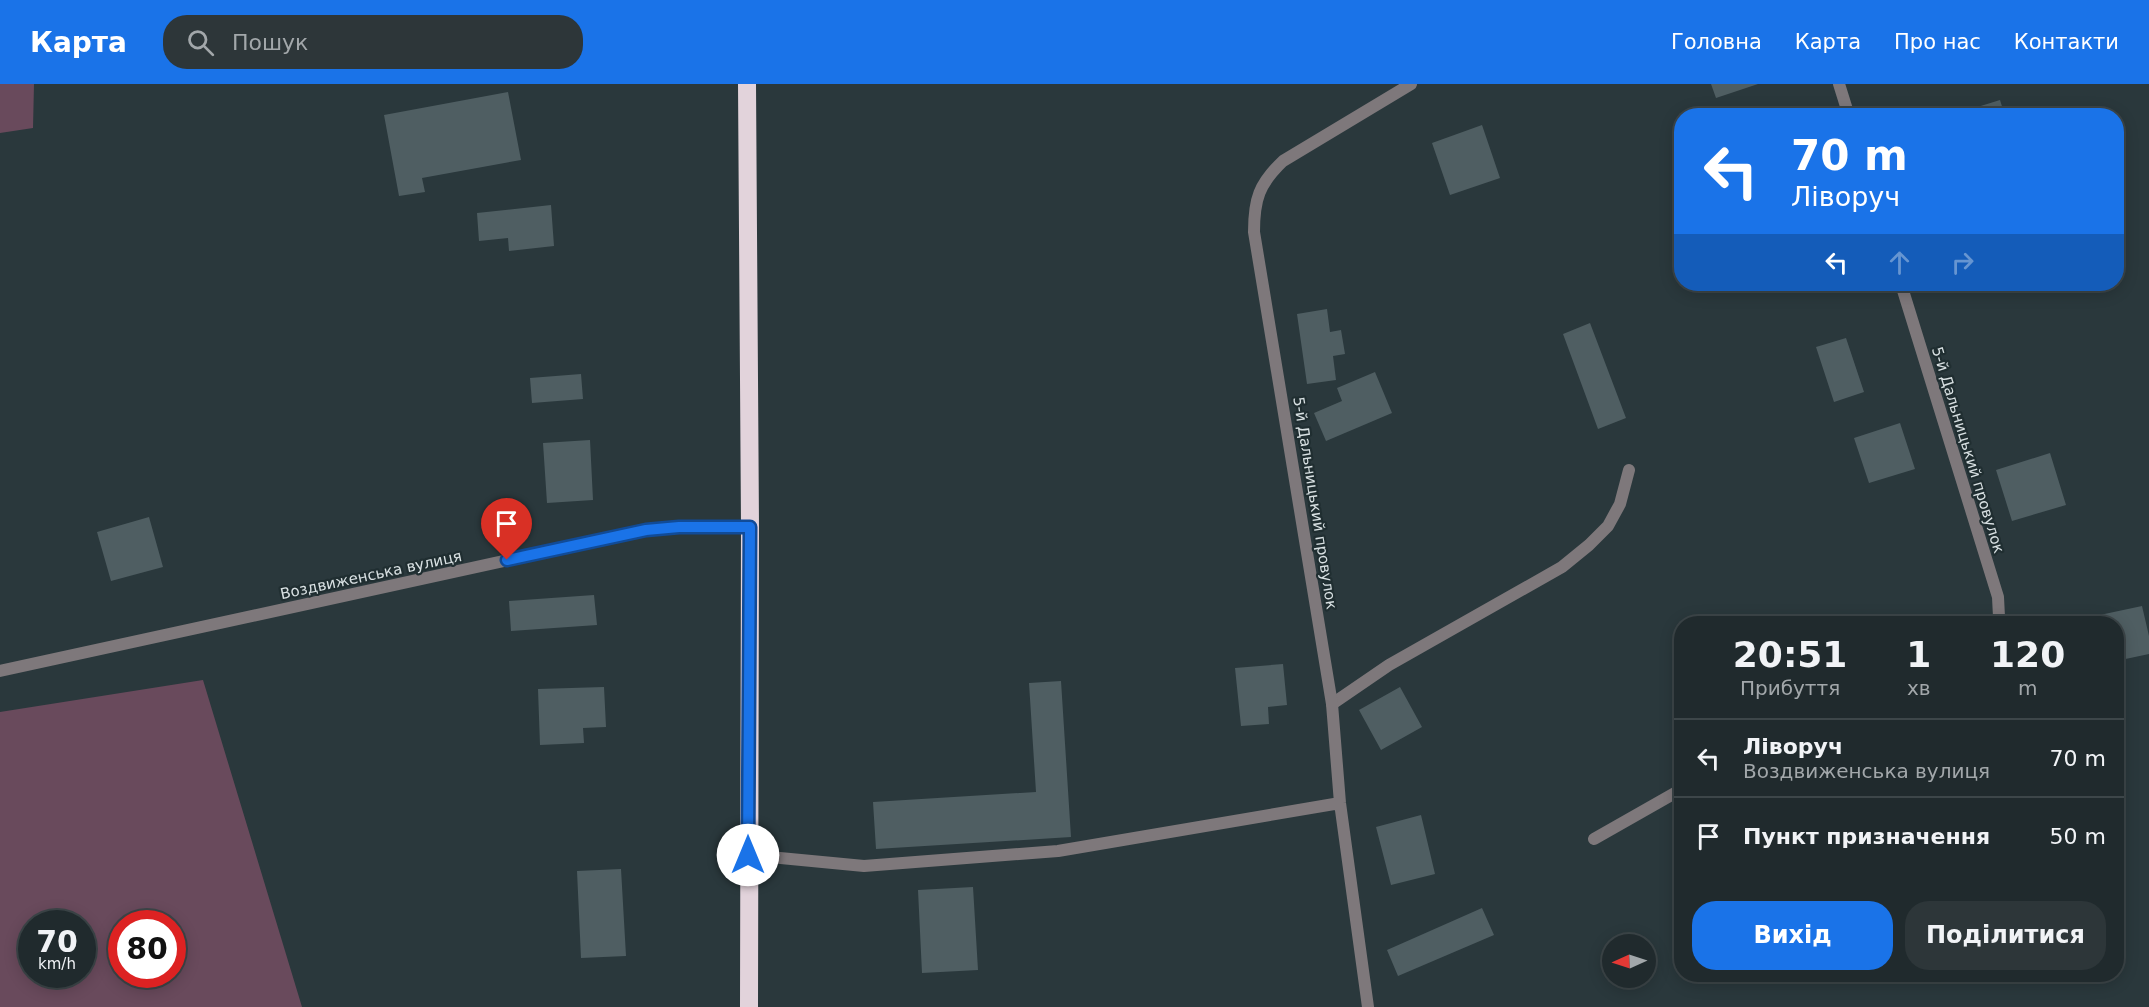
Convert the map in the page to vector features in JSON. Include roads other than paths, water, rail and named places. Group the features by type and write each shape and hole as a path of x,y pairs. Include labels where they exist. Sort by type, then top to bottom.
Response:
{"highway":[{"path":"747,84 750,527 749,1007"}],"street":[{"name":"5-й Дальницький провулок","path":"1368,1007 1340,803 1332,704 1254,232 1254,211 1259,189 1268,175 1283,161 1411,84"},
{"path":"1839,84 1846,108"},
{"name":"5-й Дальницький провулок","path":"1903,291 1998,597 1999,616"},
{"path":"1332,704 1389,665 1562,567 1608,526 1620,504 1629,470"},
{"name":"Воздвиженська вулиця","path":"0,671 646,530 679,527 750,527"},
{"path":"1594,839 1674,794"},
{"path":"748,855 864,866 1058,851 1340,803"}]}
